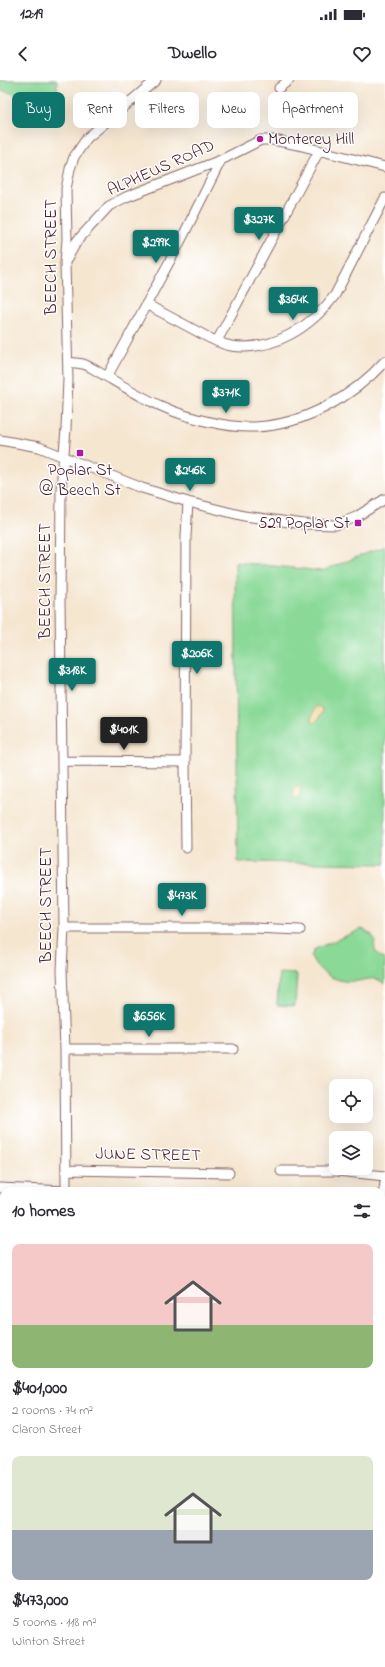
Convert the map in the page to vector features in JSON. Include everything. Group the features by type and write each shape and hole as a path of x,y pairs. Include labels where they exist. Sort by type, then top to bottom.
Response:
{"street":[{"name":"BEECH STREET","path":"66,1187 65,1049 62,970 64,928 60,602 61,489 66,429 68,362 65,263 67,240 66,189 70,169 76,152 87,138 96,128 156,80"},
{"path":"279,88 289,80"},
{"name":"ALPHEUS ROAD","path":"65,263 77,241 109,206 126,197 221,160 261,140 273,140 385,167"},
{"path":"217,341 319,151"},
{"path":"107,377 180,242 221,160"},
{"path":"146,304 217,341 230,346 256,347 282,339 311,322 335,295 385,198"},
{"path":"68,362 84,364 161,406 191,417 229,425 255,427 289,422 322,408 352,390 375,373 385,361"},
{"path":"0,440 39,447 64,455 142,488 188,502 244,516 304,524 336,525 356,517 385,499"},
{"path":"186,848 186,536 188,502"},
{"path":"62,761 185,762"},
{"path":"64,928 252,928 300,930"},
{"path":"65,1049 233,1049"},
{"name":"JUNE STREET","path":"67,1170 229,1173"},
{"path":"281,1171 337,1171 385,1176"}],"green space":[{"path":"0,80 57,80 57,92 12,93 0,90"},
{"path":"385,546 385,864 238,862 235,562 322,571"},
{"path":"362,929 371,934 375,940 374,947 376,952 379,956 385,959 385,984 375,979 351,982 337,979 324,973 314,962 311,956 315,949"},
{"path":"279,973 297,974 295,1006 277,1005"}],"sand":[{"path":"318,706 322,708 323,712 314,723 311,719 315,708"},
{"path":"298,785 301,789 300,796 297,799 293,799 294,790"}],"place":[{"name":"Monterey Hill","path":"260,139"},
{"name":"Poplar St @ Beech St","path":"80,453"},
{"name":"529 Poplar St","path":"358,523"}]}
